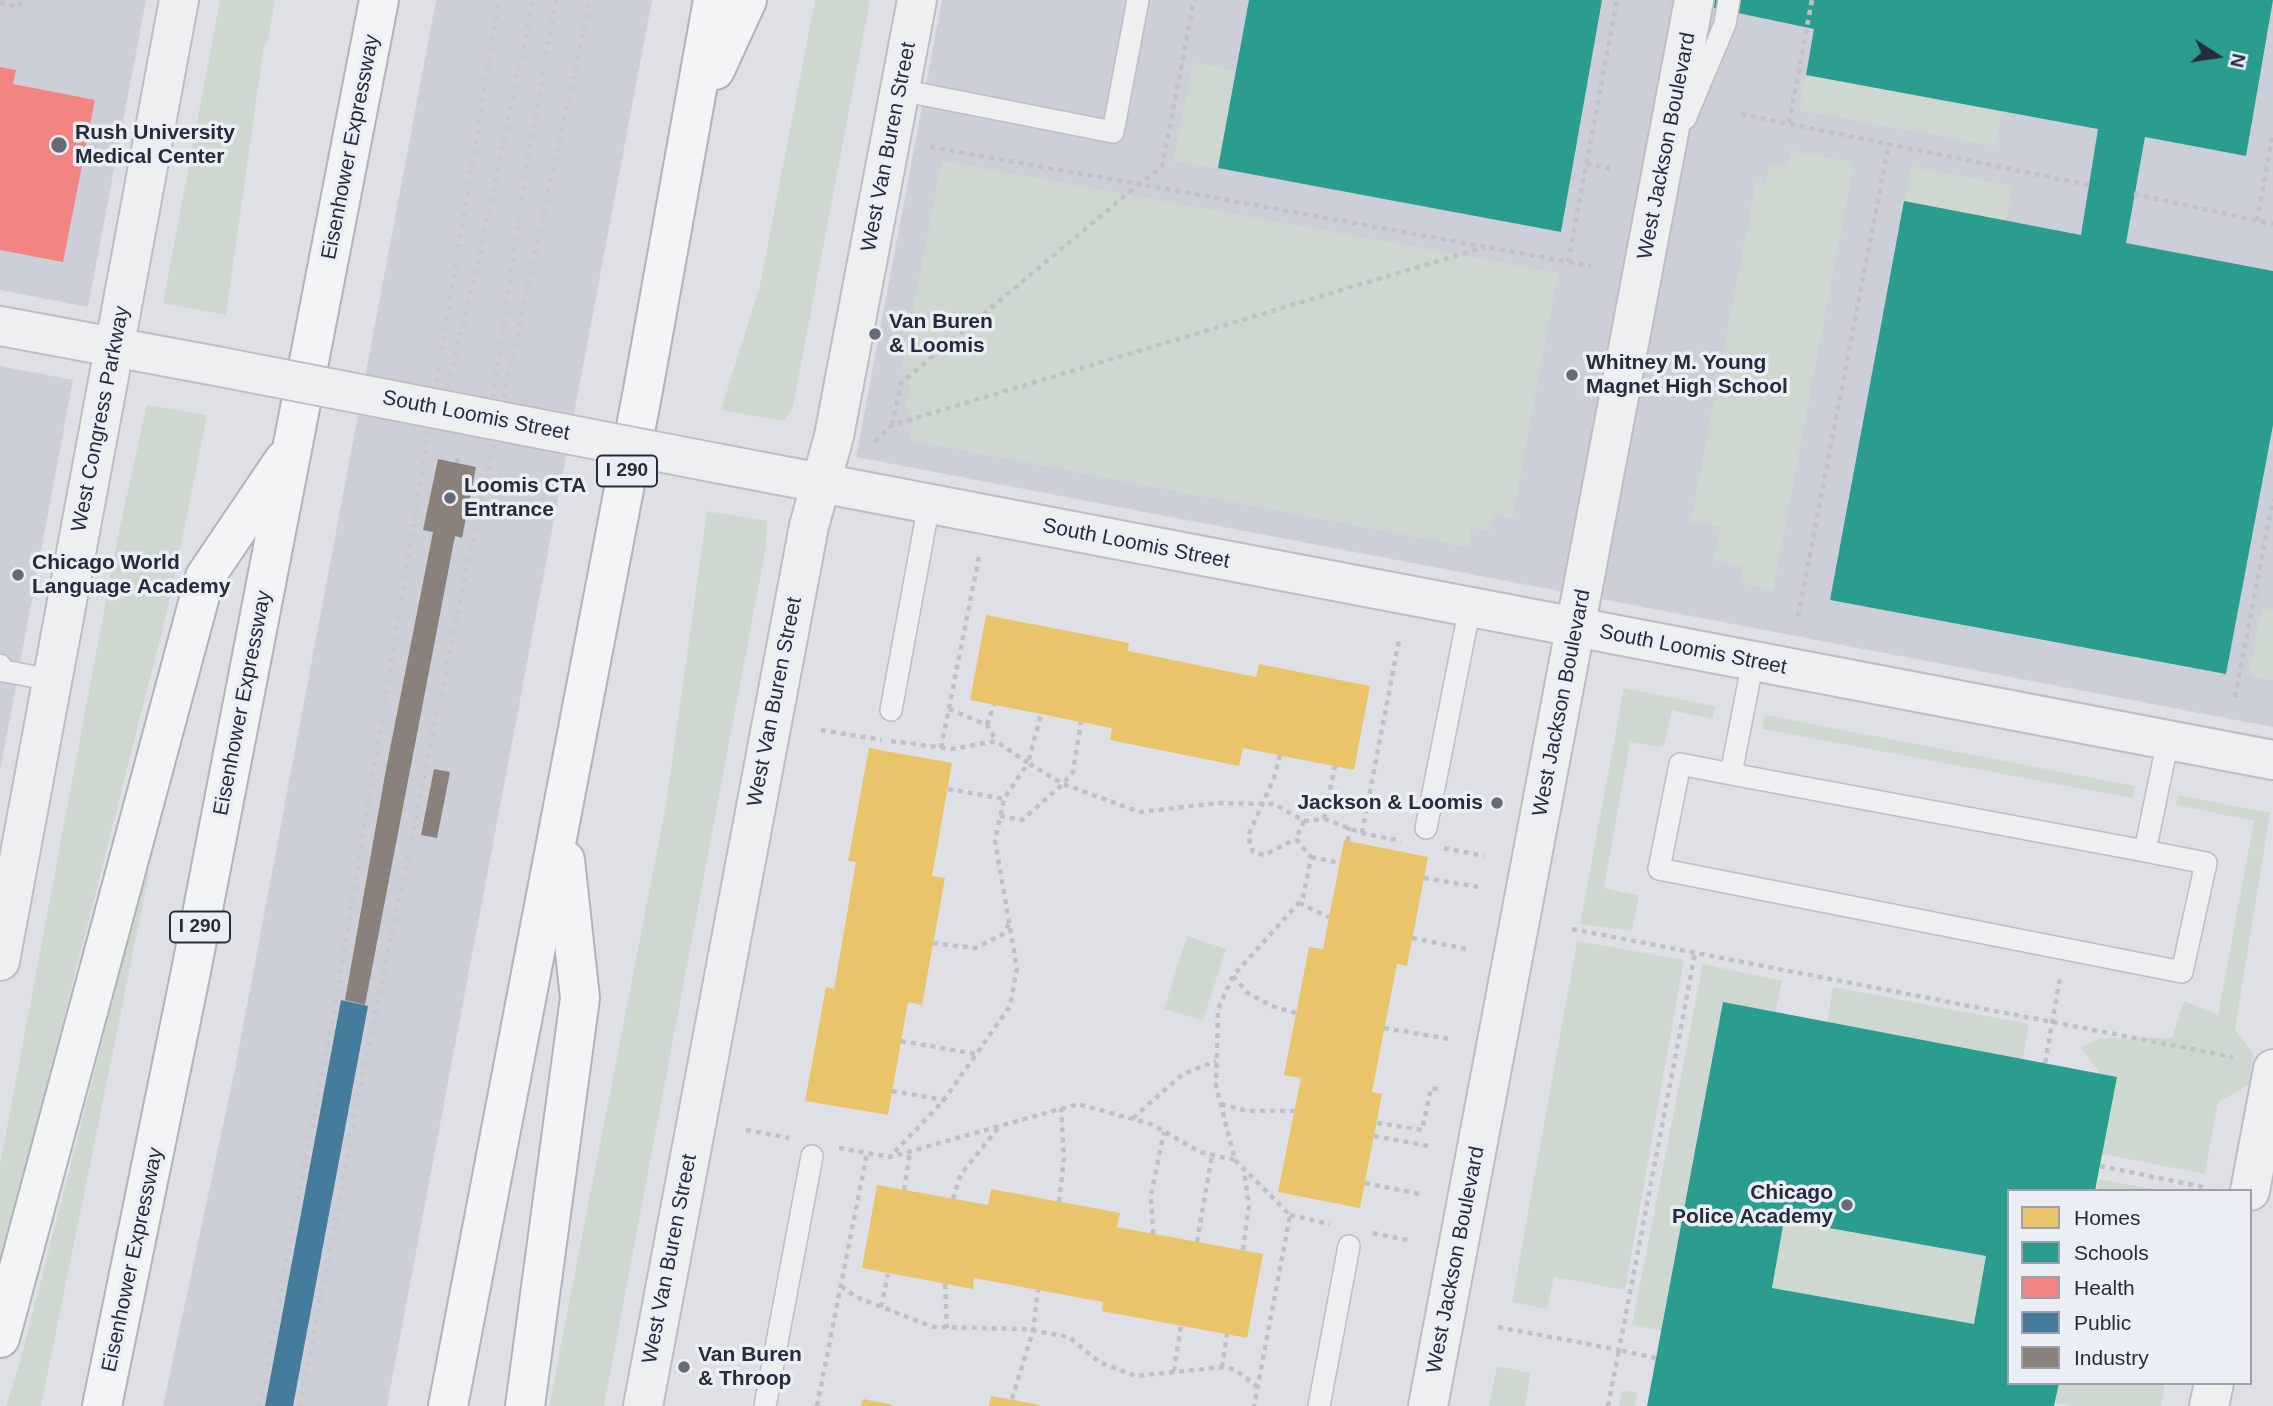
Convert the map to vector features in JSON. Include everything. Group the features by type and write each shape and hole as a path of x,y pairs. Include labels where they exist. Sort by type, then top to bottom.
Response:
{"highway":[{"name":"Eisenhower Expressway","path":"103,1406 190,976 379,0"},
{"name":"I 290","path":"448,1406 561,820 713,0"},
{"path":"690,122 747,0"},
{"path":"0,1338 205,577 292,446"},
{"path":"525,1406 580,998 561,820"}],"street":[{"name":"West Congress Parkway","path":"0,961 179,0"},
{"name":"West Van Buren Street","path":"643,1406 809,526 834,436 917,0"},
{"name":"West Jackson Boulevard","path":"1429,1406 1694,0"},
{"name":"South Loomis Street","path":"0,326 2273,760"},
{"path":"2250,1189 2273,1069"},
{"path":"2209,1406 2214,1385"}],"lane":[{"path":"900,90 1113,132 1138,0"},
{"path":"1661,176 1725,24 1729,0"},
{"path":"891,710 929,504"},
{"path":"1426,828 1470,607"},
{"path":"1731,774 1753,661"},
{"path":"0,665 4,671 52,680"},
{"path":"2145,851 2168,740"},
{"path":"1680,764 1731,774 2206,863 2182,972 1659,869 1680,764"},
{"path":"765,1406 812,1156"},
{"path":"1319,1406 1349,1246"}],"path":[{"path":"0,3 19,7 21,0"},
{"path":"892,425 901,383 1139,184 1163,167 1194,0"},
{"path":"1568,262 1617,0"},
{"path":"1789,123 1812,0"},
{"path":"1741,114 2089,185"},
{"path":"2257,220 2273,133"},
{"path":"1798,616 1889,143"},
{"path":"930,147 1591,266"},
{"path":"1586,164 1610,168"},
{"path":"2134,194 2273,224"},
{"path":"875,442 892,425 1485,247"},
{"path":"457,463 458,456"},
{"path":"2235,697 2273,499"},
{"path":"941,748 979,557"},
{"path":"1362,833 1399,640"},
{"path":"994,705 988,724 996,741 1063,784 1140,812 1217,803 1274,804 1304,821 1324,819 1362,833 1402,841"},
{"path":"949,709 988,724"},
{"path":"1041,714 1028,763 1004,799 995,841 1017,968 1010,1006 944,1100 890,1157 1078,1104 1133,1119 1200,1152 1235,1160"},
{"path":"1000,816 1023,820 1063,784 1073,772 1081,722"},
{"path":"821,730 952,750 996,741"},
{"path":"1280,755 1248,836 1253,852 1264,855 1283,849 1296,839 1304,821"},
{"path":"1324,819 1335,766"},
{"path":"948,789 1004,799"},
{"path":"1348,841 1349,827"},
{"path":"1296,839 1311,857 1339,863"},
{"path":"1443,848 1483,856"},
{"path":"1254,1406 1290,1215 1235,1160 1216,1086 1217,1009 1233,976 1303,898 1311,857"},
{"path":"1424,878 1478,887"},
{"path":"1299,903 1329,917"},
{"path":"933,943 975,948 1002,935 1009,923"},
{"path":"1572,929 2233,1057"},
{"path":"1412,938 1466,949"},
{"path":"2045,1063 2065,949"},
{"path":"1608,1406 1695,953"},
{"path":"1233,976 1248,993 1270,1006 1296,1013"},
{"path":"1384,1028 1449,1040"},
{"path":"901,1041 976,1054"},
{"path":"1133,1119 1182,1074 1216,1061"},
{"path":"1377,1123 1422,1130 1431,1088 1440,1090"},
{"path":"892,1091 944,1100"},
{"path":"1220,1103 1247,1111 1294,1111"},
{"path":"1059,1202 1064,1158 1062,1108"},
{"path":"953,1199 961,1174 1000,1126"},
{"path":"1153,1234 1151,1195 1164,1132"},
{"path":"1374,1136 1429,1146"},
{"path":"904,1190 910,1152"},
{"path":"817,1406 867,1153"},
{"path":"1197,1241 1212,1155"},
{"path":"2100,1166 2208,1188"},
{"path":"1243,1250 1249,1205 1244,1170"},
{"path":"1366,1182 1420,1194"},
{"path":"881,1307 888,1274"},
{"path":"945,1284 947,1328"},
{"path":"841,1286 856,1297 933,1327 1033,1331 1069,1337 1099,1362 1136,1376 1222,1367 1234,1369 1258,1388"},
{"path":"1012,1399 1033,1331 1038,1290"},
{"path":"1174,1371 1181,1326"},
{"path":"1498,1327 1656,1358"},
{"path":"1222,1367 1227,1334"}],"shaded area":[{"name":"Rush University Medical Center","path":"0,0 146,0 88,307 0,290"},
{"path":"220,0 275,0 268,41 264,45 226,315 163,303"},
{"path":"436,0 652,0 387,1406 163,1406 235,1069"},
{"path":"815,0 870,0 793,406 784,421 721,410 760,285"},
{"name":"Whitney M. Young Magnet High School","path":"942,0 2273,0 2273,727 856,457"},
{"path":"1193,63 1235,71 1218,168 1173,161"},
{"path":"1806,75 2002,111 1996,146 1799,110"},
{"path":"1791,151 1854,162 1773,590 1739,583 1741,566 1714,561 1720,527 1691,522 1756,182 1766,184 1770,165 1787,168"},
{"path":"942,161 1558,273 1512,519 1494,514 1490,531 1472,527 1468,547 909,440 913,424 906,404 909,387 902,366"},
{"path":"1912,167 2012,186 2006,221 1904,201"},
{"name":"Chicago World Language Academy","path":"0,366 73,380 0,771"},
{"path":"147,405 207,415 171,595 0,1271 0,1165 118,536"},
{"path":"707,511 767,521 766,547 604,1406 549,1406 666,805"},
{"path":"2262,608 2273,611 2273,680 2249,676"},
{"path":"1624,688 1715,706 1713,719 1672,710 1664,745 1659,747 1630,742 1604,888 1639,896 1632,931 1580,924"},
{"path":"1765,715 2135,786 2132,798 1762,729"},
{"path":"2178,795 2270,813 2235,1030 2253,1054 2249,1085 2218,1102 2205,1174 2102,1154 2101,1074 2080,1048 2100,1038 2172,1038 2184,1001 2218,1015 2254,821 2176,805"},
{"path":"146,871 149,874 41,1406 6,1406 21,1358"},
{"path":"1187,936 1226,949 1203,1020 1164,1009"},
{"path":"1577,941 1684,960 1625,1290 1554,1277 1547,1309 1512,1302"},
{"path":"1703,964 1782,981 1775,1012 1723,1003 1661,1331 1632,1325"},
{"path":"1833,987 2029,1024 2023,1059 1827,1022"},
{"path":"2099,1179 2152,1189 2097,1189"},
{"path":"1784,1220 1986,1256 1974,1324 1772,1288"},
{"path":"1497,1366 1531,1373 1525,1406 1489,1406"},
{"path":"2059,1385 2165,1385 2161,1406 2072,1406 2055,1403"},
{"path":"1623,1390 1638,1393 1634,1406 1619,1406"}],"building: Homes":[{"path":"986,615 1129,643 1128,651 1256,677 1259,664 1370,686 1354,770 1243,748 1239,766 1110,740 1112,728 970,700"},
{"path":"869,748 952,763 932,876 945,878 922,1005 908,1002 888,1115 805,1101 826,987 834,989 856,862 848,861"},
{"path":"1344,840 1428,857 1407,966 1397,964 1372,1092 1382,1094 1360,1208 1278,1192 1301,1078 1284,1075 1309,947 1323,949"},
{"path":"877,1185 988,1205 991,1189 1120,1213 1117,1227 1263,1254 1247,1338 1102,1311 1103,1302 974,1278 973,1289 862,1268"},
{"path":"991,1396 1040,1405 1040,1406 989,1406"},
{"path":"863,1399 893,1405 893,1406 861,1406"}],"building: Schools":[{"path":"1249,0 1602,0 1561,232 1218,168"},
{"path":"1676,0 2273,0 2246,156 2145,137 2126,243 2273,271 2273,425 2226,674 1830,600 1904,201 2081,235 2098,129 1806,75 1814,29"},
{"name":"Chicago Police Academy","path":"1723,1002 2117,1077 2095,1189 2007,1189 2007,1385 2059,1385 2054,1406 1647,1406","holes":["1784,1220 1986,1256 1974,1324 1772,1288"]}],"building: Health":[{"path":"0,67 16,70 13,84 95,100 63,262 0,250"}],"building: Public":[{"path":"341,1000 368,1006 293,1406 265,1406"}],"building: Industry":[{"path":"438,459 476,467 462,538 455,536 365,1005 345,1000 387,764 433,532 423,530"},
{"path":"434,769 450,772 437,838 421,835"}],"railway":[{"path":"259,1406 336,1001 499,0"},
{"path":"445,396 475,278 533,0"},
{"path":"490,418 524,183 556,0"},
{"path":"300,1406 363,1073 473,539 590,0"}],"place":[{"name":"Rush University Medical Center","path":"59,145"},
{"name":"Van Buren & Loomis","path":"875,334"},
{"name":"Whitney M. Young Magnet High School","path":"1572,375"},
{"name":"Loomis CTA Entrance","path":"450,498"},
{"name":"Chicago World Language Academy","path":"18,575"},
{"name":"Jackson & Loomis","path":"1497,803"},
{"name":"Chicago Police Academy","path":"1847,1205"},
{"name":"Van Buren & Throop","path":"684,1367"}]}
